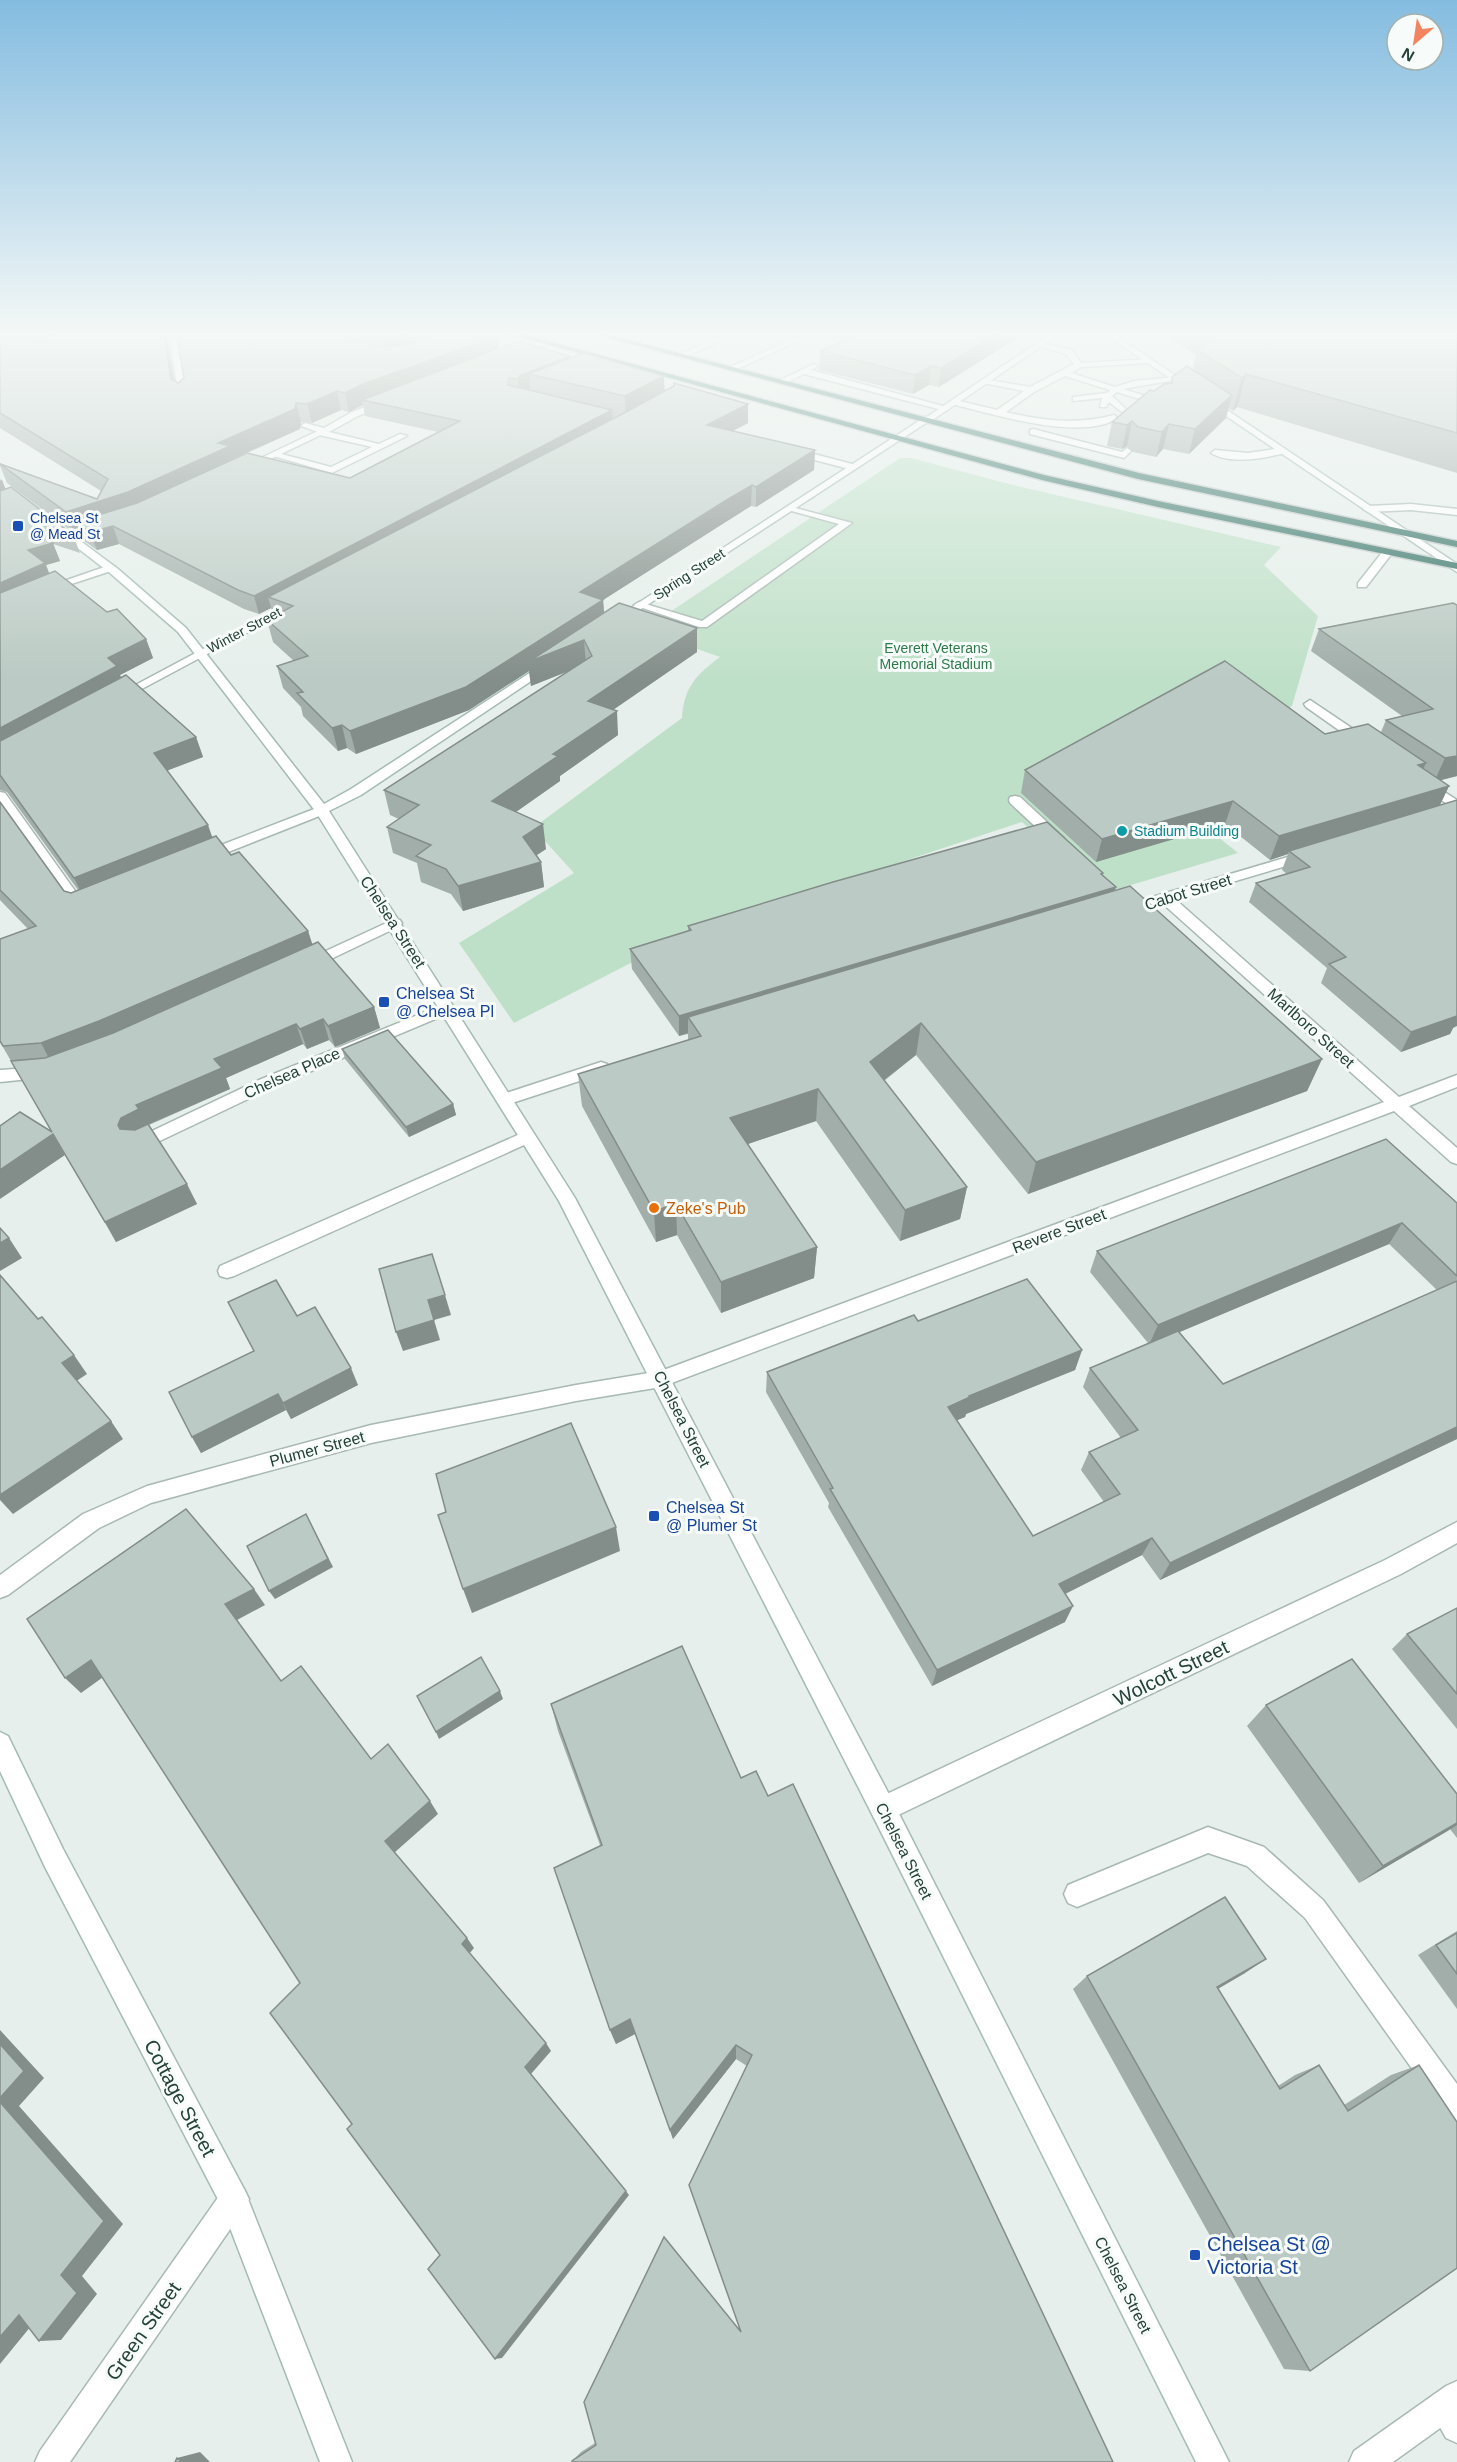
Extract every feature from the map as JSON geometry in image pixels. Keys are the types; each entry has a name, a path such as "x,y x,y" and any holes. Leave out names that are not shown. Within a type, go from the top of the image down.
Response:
{"highway":[{"path":"940,450 1108,493 1455,567"},
{"path":"1040,450 1176,484 1457,544"}],"street":[{"path":"232,474 285,450"},
{"path":"274,455 332,470 375,450"},
{"path":"788,450 854,467"},
{"name":"Spring Street","path":"601,631 880,450"},
{"path":"1104,450 1124,455 1127,450"},
{"path":"1215,453 1235,458 1252,458 1282,451 1455,567"},
{"path":"1368,509 1411,507 1457,512"},
{"path":"639,605 703,625 847,523 791,508"},
{"name":"Chelsea Street","path":"48,520 76,537 182,630 322,810 506,1099 566,1198 883,1809 1212,2462"},
{"path":"1362,585 1388,552"},
{"path":"32,596 51,586 110,567"},
{"name":"Winter Street","path":"110,702 305,597"},
{"path":"185,864 322,810 356,792 562,657"},
{"path":"1310,704 1378,752"},
{"path":"1418,779 1453,810"},
{"path":"0,796 80,907 101,899"},
{"path":"1015,800 1065,846"},
{"name":"Cabot Street","path":"1124,907 1166,899 1323,851"},
{"name":"Marlboro Street","path":"1166,899 1457,1158"},
{"path":"297,969 394,923"},
{"name":"Chelsea Place","path":"139,1144 265,1083 447,1008"},
{"path":"506,1099 610,1065"},
{"path":"0,1076 55,1071"},
{"name":"Revere Street","path":"661,1378 743,1350 1457,1081"},
{"path":"227,1271 527,1137"},
{"name":"Plumer Street","path":"0,1588 91,1521 147,1495 370,1434 661,1378"},
{"name":"Wolcott Street","path":"883,1809 1392,1567 1457,1532"},
{"name":"Cottage Street","path":"0,1744 54,1858 234,2199 336,2462"},
{"path":"1077,1894 1208,1840 1255,1856 1314,1909 1457,2108"},
{"name":"Green Street","path":"51,2462 234,2199"},
{"path":"1365,2462 1453,2410"}],"green space":[{"name":"Everett Veterans Memorial Stadium","path":"900,458 911,458 1013,485 1281,547 1264,565 1318,616 1292,706 1232,740 1165,794 1238,853 1101,894 1022,822 693,931 514,1023 459,943 574,873 533,828 682,718 685,698 693,683 720,657 643,630"}],"building":[{"path":"60,450 221,450 128,492 66,512 0,464 97,499 108,479"},
{"path":"404,450 535,450 254,596 113,526 90,532 76,522 137,503 247,453 350,478"},
{"path":"553,450 815,450 756,487 752,485 725,501 580,592 603,600 466,687 350,731 342,725 332,728 297,693 303,692 277,666 308,656 267,620 293,606 268,597"},
{"path":"11,487 73,535 32,520 53,543 28,550 45,563 0,583 0,491"},
{"path":"55,571 107,612 117,609 146,639 108,658 117,666 0,728 0,593"},
{"path":"619,603 697,628 588,701 617,711 553,754 558,756 492,801 543,824 523,837 541,862 458,886 446,869 416,856 431,845 387,827 419,805 384,790 592,656 584,640 528,662"},
{"path":"1453,603 1457,605 1457,756 1445,758 1386,720 1433,709 1319,629"},
{"path":"1225,661 1325,734 1368,724 1426,763 1418,765 1449,786 1279,836 1233,801 1102,839 1025,770"},
{"path":"126,675 196,737 154,753 208,825 74,878 0,775 0,741"},
{"path":"1457,800 1457,1016 1411,1032 1329,964 1346,957 1256,883 1310,867 1289,851"},
{"path":"0,802 64,891 71,893 216,836 231,855 239,852 308,931 99,1021 41,1043 3,1046 0,1041 0,939 36,926 0,890"},
{"path":"1047,822 1116,887 679,1016 630,949 691,930 688,926 833,882"},
{"path":"1130,886 1322,1059 1036,1162 921,1023 870,1062 967,1187 905,1210 818,1089 730,1118 817,1247 721,1282 676,1204 654,1211 578,1074 701,1036 688,1017"},
{"path":"318,942 374,1007 328,1026 323,1019 300,1029 296,1024 214,1059 222,1068 136,1105 139,1109 121,1118 118,1125 120,1129 135,1130 148,1124 187,1184 105,1222 53,1134 0,1170 0,1126 20,1112 52,1132 11,1061 45,1058 113,1033"},
{"path":"388,1030 453,1104 406,1127 342,1049"},
{"path":"1386,1139 1457,1203 1457,1276 1402,1223 1158,1325 1097,1251"},
{"path":"0,1228 9,1238 0,1243"},
{"path":"432,1254 445,1295 428,1300 434,1320 396,1332 379,1269"},
{"path":"0,1275 38,1319 42,1317 74,1355 62,1363 111,1421 0,1495"},
{"path":"1027,1279 1082,1350 969,1396 948,1407 1033,1536 1120,1494 1089,1452 1138,1430 1090,1368 1178,1331 1223,1384 1457,1281 1457,1427 1170,1563 1152,1538 1059,1584 1073,1606 937,1670 830,1489 833,1488 767,1372 914,1315 918,1321"},
{"path":"276,1280 297,1316 315,1307 351,1368 283,1403 278,1394 192,1437 169,1392 254,1351 228,1302"},
{"path":"571,1423 616,1527 463,1589 438,1515 446,1512 436,1474"},
{"path":"186,1509 254,1589 225,1604 281,1681 301,1666 371,1759 388,1744 430,1801 385,1841 467,1938 462,1944 546,2043 525,2067 626,2191 495,2359 428,2269 440,2255 347,2129 352,2124 270,2013 300,1983 91,1660 65,1678 27,1619"},
{"path":"306,1514 328,1559 269,1591 247,1546"},
{"path":"1457,1608 1457,1694 1407,1634"},
{"path":"682,1646 741,1778 756,1771 768,1796 793,1784 1113,2462 572,2462 596,2445 584,2402 664,2237 741,2332 689,2185 752,2055 736,2045 670,2130 630,2019 610,2030 554,1868 602,1845 551,1704"},
{"path":"481,1657 500,1691 436,1732 417,1696"},
{"path":"1352,1659 1457,1794 1457,1823 1383,1866 1266,1705"},
{"path":"1225,1897 1266,1959 1217,1987 1280,2089 1319,2065 1348,2111 1419,2065 1457,2122 1457,2268 1310,2371 1087,1976"},
{"path":"1457,1933 1457,1974 1436,1945"},
{"path":"0,2044 24,2071 0,2098"},
{"path":"0,2102 104,2221 61,2275 77,2293 39,2341 19,2315 0,2337"}],"place":[{"name":"Chelsea St @ Mead St","path":"18,526"},
{"name":"Stadium Building","path":"1122,831"},
{"name":"Chelsea St @ Chelsea Pl","path":"384,1002"},
{"name":"Zeke's Pub","path":"654,1208"},
{"name":"Chelsea St @ Plumer St","path":"654,1516"},
{"name":"Chelsea St @ Victoria St","path":"1195,2255"}]}
